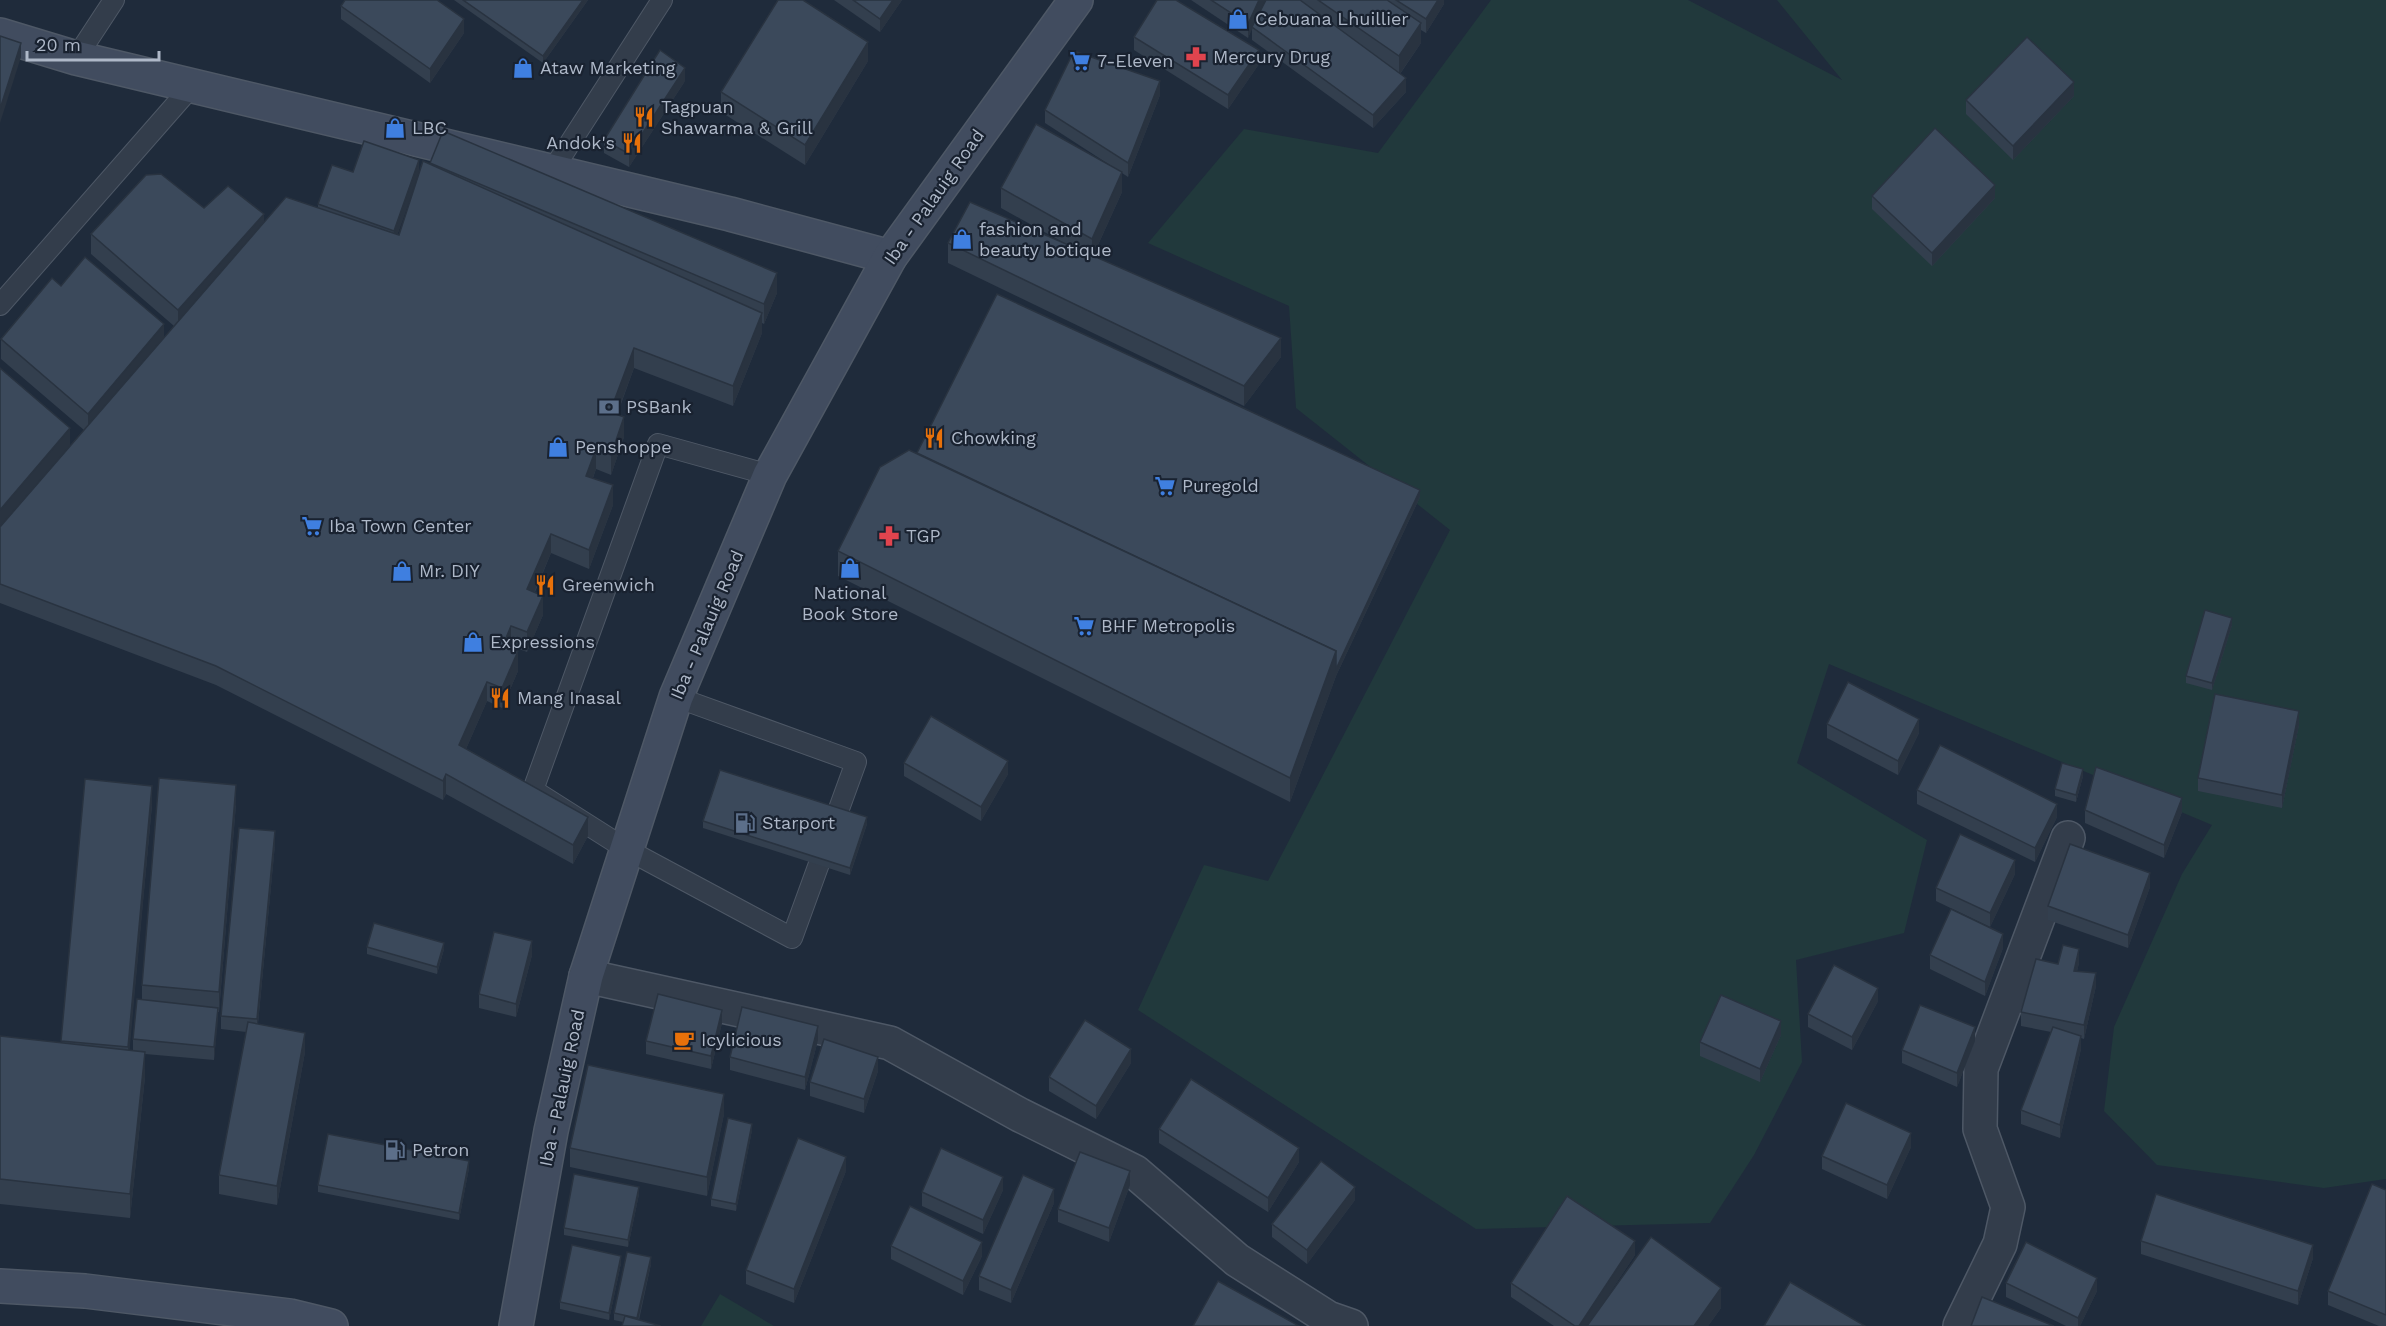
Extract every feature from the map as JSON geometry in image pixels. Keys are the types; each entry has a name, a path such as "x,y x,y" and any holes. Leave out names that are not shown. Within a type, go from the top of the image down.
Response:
{"main road":[{"name":"Iba - Palauig Road","path":"516,1326 551,1131 586,976 676,697 770,475 890,258 1076,0"},
{"path":"0,35 76,58 730,214 890,258"},
{"path":"0,1286 85,1291 290,1316 331,1326"}],"street":[{"path":"1960,1326 2000,1244 2008,1207 1980,1129 1981,1069 2068,838"},
{"path":"586,976 890,1043 1020,1115 1135,1172 1237,1260 1328,1318 1351,1326"}],"lane":[{"path":"76,58 114,0"},
{"path":"552,171 662,0"},
{"path":"0,305 192,86"},
{"path":"676,697 856,762 792,939 626,849 532,790 658,444 770,475"}],"green space":[{"path":"1491,0 1688,0 1842,80 1777,0 2386,0 2386,1179 2324,1188 2157,1165 2104,1111 2114,1027 2182,874 2212,825 1829,664 1797,763 1927,840 1904,933 1796,960 1802,1062 1754,1155 1710,1223 1476,1229 1138,1010 1204,865 1268,881 1450,530 1296,408 1289,306 1148,243 1244,129 1378,153"},
{"path":"720,1294 774,1326 701,1326"}],"building":[{"path":"345,0 437,0 464,19 430,69 341,6"},
{"path":"463,0 583,0 543,56"},
{"path":"778,0 803,0 868,42 805,145 721,92"},
{"path":"853,0 893,0 880,19"},
{"name":"Mercury Drug","path":"1157,0 1176,0 1259,50 1228,95 1134,37"},
{"path":"1211,0 1259,0 1248,24"},
{"path":"1266,0 1300,0 1406,78 1373,115 1252,27"},
{"path":"1318,0 1387,0 1421,23 1399,56"},
{"path":"1396,0 1438,0 1426,19"},
{"path":"0,36 21,43 0,109"},
{"path":"2027,37 2074,82 2013,146 1966,100"},
{"name":"Tagpuan Shawarma & Grill","path":"660,50 685,68 629,154 604,140"},
{"path":"1074,51 1160,81 1128,163 1045,110"},
{"path":"1036,124 1122,172 1092,239 1001,188"},
{"path":"1935,128 1995,185 1932,253 1872,196"},
{"path":"443,131 777,273 764,304 430,163"},
{"path":"364,141 419,160 394,231 318,204 332,165 353,172"},
{"name":"Iba Town Center","path":"423,161 762,313 733,386 634,348 610,412 624,417 611,455 596,449 586,476 613,485 589,550 551,534 527,589 543,596 527,632 511,626 503,645 518,651 502,688 487,682 459,745 588,817 573,845 446,774 443,781 216,666 0,584 0,527 286,197 399,235"},
{"path":"161,174 204,208 228,186 264,214 178,310 91,234 146,175"},
{"path":"970,202 1281,338 1244,386 948,243"},
{"path":"85,257 164,324 88,414 1,339 52,278 61,286"},
{"name":"Puregold","path":"997,294 1420,490 1336,669 1336,651 917,453"},
{"path":"0,368 70,428 0,510"},
{"name":"BHF Metropolis","path":"909,450 1336,651 1290,778 838,551 880,467"},
{"path":"2205,610 2232,618 2212,683 2186,676"},
{"path":"1848,682 1919,719 1898,761 1827,724"},
{"path":"2215,694 2299,711 2282,795 2198,778"},
{"path":"931,716 1008,761 981,807 904,763"},
{"path":"1940,745 2057,804 2035,848 1917,790"},
{"path":"2062,763 2083,769 2076,795 2055,789"},
{"path":"2096,767 2182,798 2164,845 2085,810"},
{"path":"720,770 867,817 850,868 703,821"},
{"path":"159,778 236,785 219,992 142,985"},
{"path":"85,779 152,786 128,1047 61,1041"},
{"path":"239,828 275,831 257,1019 221,1016"},
{"path":"1960,834 2015,860 1990,913 1936,888"},
{"path":"2070,844 2150,873 2128,935 2048,906"},
{"path":"1951,909 2003,934 1985,982 1930,955"},
{"path":"374,923 444,943 437,967 367,947"},
{"path":"494,932 532,941 516,1004 479,994"},
{"path":"2063,945 2079,949 2074,971 2096,973 2084,1025 2021,1012 2036,959 2058,964"},
{"path":"1834,965 1878,988 1852,1037 1808,1014"},
{"name":"Icylicious","path":"658,994 722,1010 711,1056 646,1041"},
{"path":"1721,995 1781,1021 1760,1069 1700,1042"},
{"path":"137,999 218,1008 214,1047 133,1039"},
{"path":"1920,1005 1975,1027 1957,1073 1902,1050"},
{"path":"742,1007 818,1026 805,1077 730,1057"},
{"path":"1085,1020 1131,1049 1096,1106 1049,1077"},
{"path":"248,1022 305,1033 277,1186 219,1175"},
{"path":"2053,1027 2081,1036 2060,1125 2021,1110"},
{"path":"0,1036 145,1052 130,1194 0,1179"},
{"path":"824,1039 878,1057 864,1099 810,1082"},
{"path":"588,1065 724,1094 707,1177 570,1148"},
{"path":"1191,1079 1299,1148 1268,1198 1159,1129"},
{"path":"1846,1103 1911,1133 1887,1185 1822,1156"},
{"path":"728,1118 752,1124 736,1204 711,1199"},
{"path":"328,1134 469,1161 459,1213 318,1185"},
{"path":"798,1138 846,1157 794,1289 746,1270"},
{"path":"941,1148 1003,1177 983,1220 922,1192"},
{"path":"1080,1152 1130,1171 1109,1228 1058,1209"},
{"path":"1321,1161 1355,1187 1307,1250 1272,1224"},
{"path":"574,1174 639,1187 628,1240 564,1228"},
{"path":"1023,1175 1054,1189 1011,1290 979,1276"},
{"path":"2372,1184 2386,1190 2386,1315 2328,1291"},
{"path":"2156,1194 2313,1245 2298,1291 2141,1241"},
{"path":"1567,1196 1635,1241 1579,1326 1575,1326 1511,1283"},
{"path":"910,1206 982,1242 963,1281 891,1246"},
{"path":"1651,1237 1721,1288 1694,1326 1587,1326"},
{"path":"2026,1242 2097,1278 2078,1318 2006,1283"},
{"path":"572,1245 621,1256 609,1313 560,1302"},
{"path":"627,1252 651,1257 637,1318 614,1313"},
{"path":"1218,1281 1299,1326 1193,1326"},
{"path":"1790,1282 1865,1326 1764,1326"},
{"path":"1982,1297 2054,1326 1971,1326"},
{"path":"625,1316 661,1326 622,1326"}],"place":[{"name":"Cebuana Lhuillier","path":"1238,19"},
{"name":"Mercury Drug","path":"1196,57"},
{"name":"7-Eleven","path":"1080,61"},
{"name":"Ataw Marketing","path":"523,68"},
{"name":"Tagpuan Shawarma & Grill","path":"644,117"},
{"name":"LBC","path":"395,128"},
{"name":"Andok's","path":"632,143"},
{"name":"fashion and beauty botique","path":"962,239"},
{"name":"PSBank","path":"609,407"},
{"name":"Chowking","path":"934,438"},
{"name":"Penshoppe","path":"558,447"},
{"name":"Puregold","path":"1165,486"},
{"name":"Iba Town Center","path":"312,526"},
{"name":"TGP","path":"889,536"},
{"name":"National Book Store","path":"850,568"},
{"name":"Mr. DIY","path":"402,571"},
{"name":"Greenwich","path":"545,585"},
{"name":"BHF Metropolis","path":"1084,626"},
{"name":"Expressions","path":"473,642"},
{"name":"Mang Inasal","path":"500,698"},
{"name":"Starport","path":"745,823"},
{"name":"Icylicious","path":"684,1040"},
{"name":"Petron","path":"395,1150"}]}
